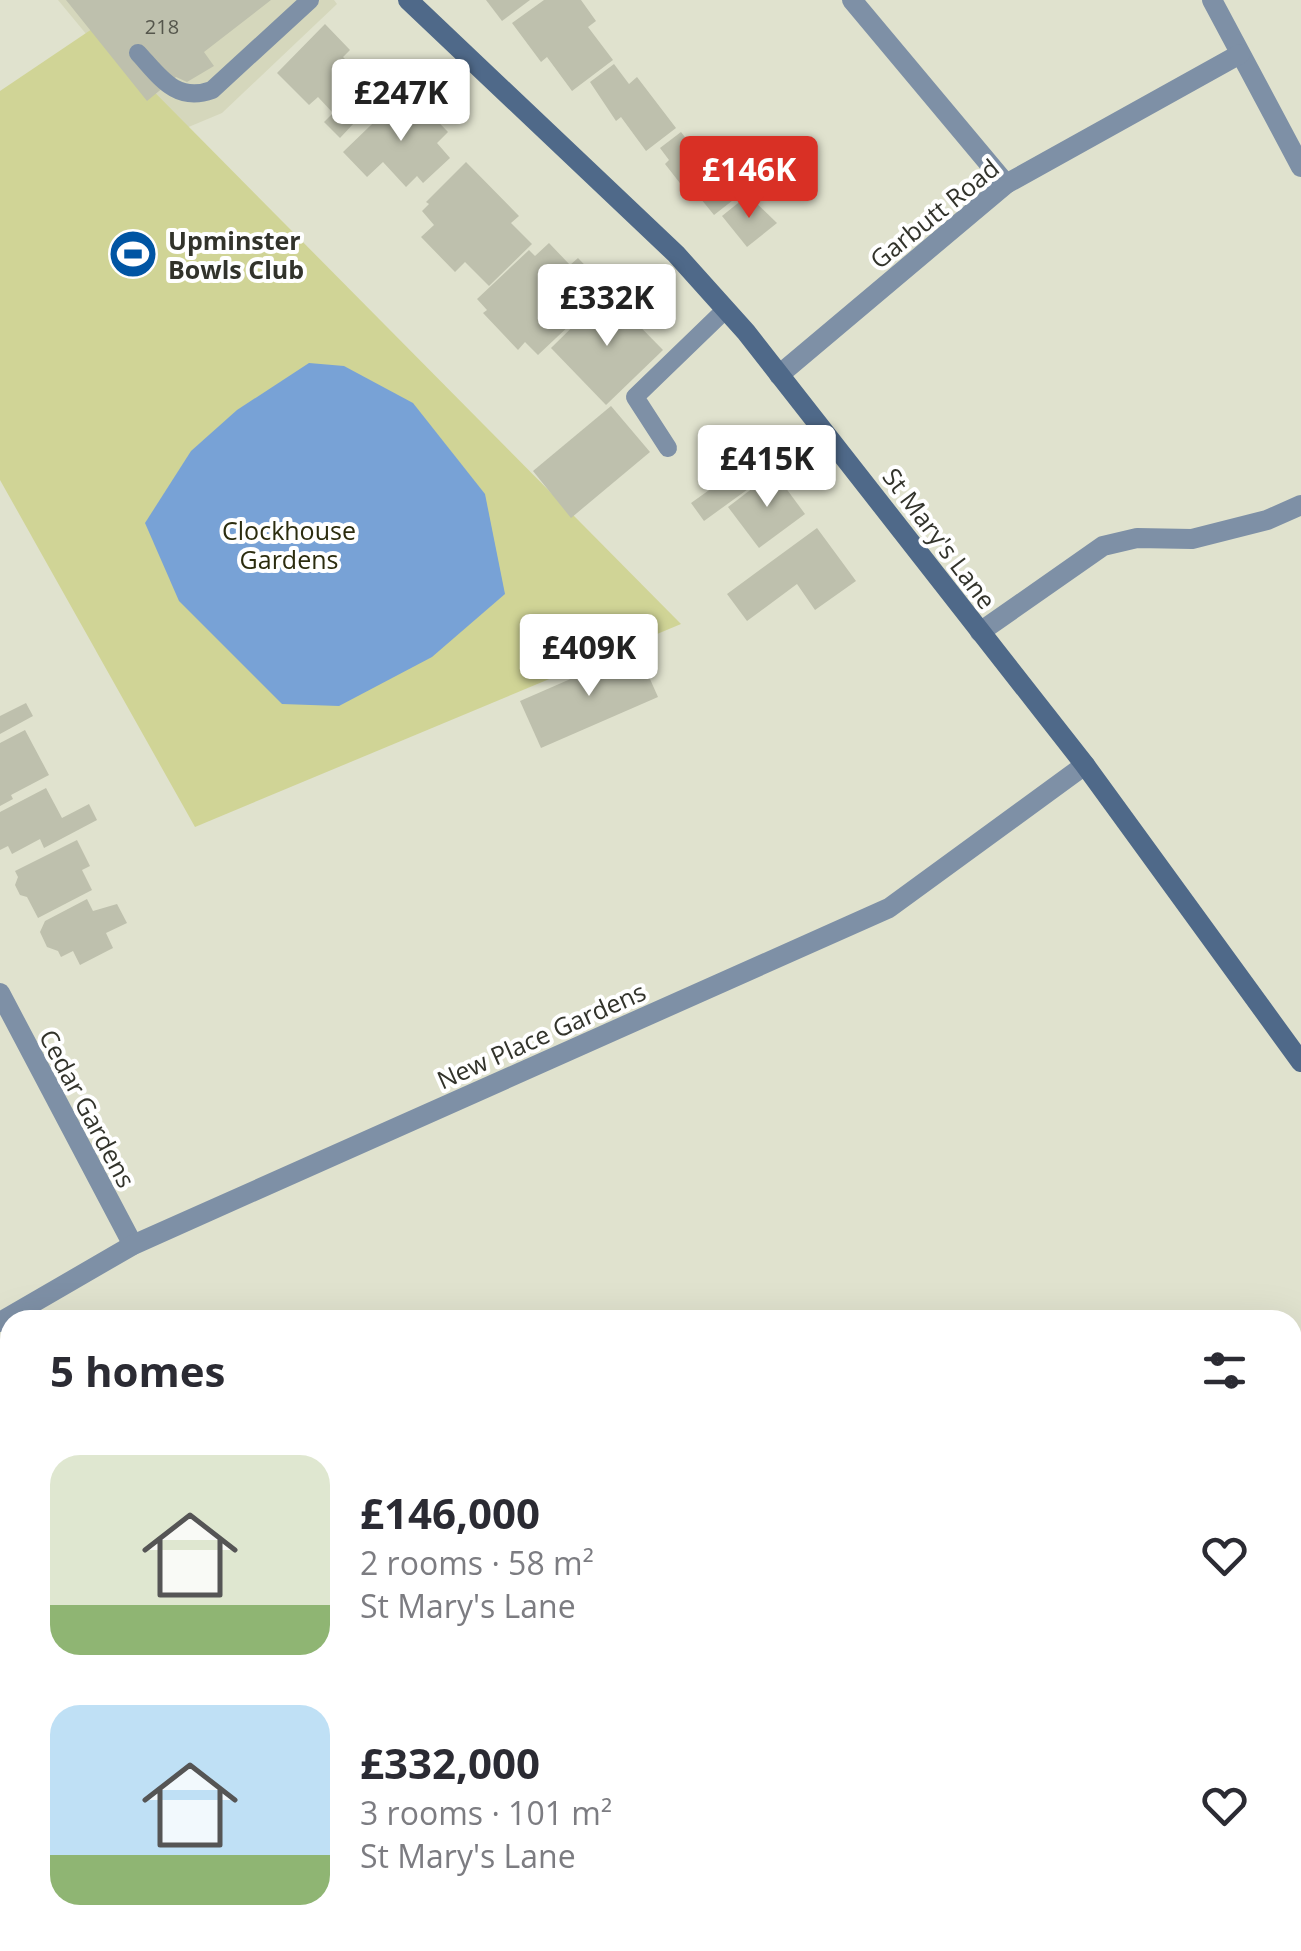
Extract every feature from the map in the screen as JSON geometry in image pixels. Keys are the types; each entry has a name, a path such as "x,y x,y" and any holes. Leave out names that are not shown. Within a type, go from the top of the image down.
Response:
{"main road":[{"name":"St Mary's Lane","path":"408,0 676,254 725,310 1084,765 1301,1062"}],"street":[{"path":"852,0 1006,184"},
{"path":"1212,0 1301,167"},
{"name":"Garbutt Road","path":"779,375 1006,184 1240,54"},
{"path":"980,632 1103,546 1137,538 1192,539 1267,520 1301,505"},
{"name":"New Place Gardens","path":"21,1310 132,1245 889,908 1084,765"},
{"name":"Cedar Gardens","path":"0,994 132,1245"}],"lane":[{"path":"138,53 171,89 196,96 212,90 310,0"},
{"path":"668,448 635,397 725,310"}],"shaded area":[{"path":"58,0 334,0 337,4 222,113 179,131 140,99"}],"green space":[{"name":"Clockhouse Gardens","path":"92,29 681,624 195,827 0,480 0,91"}],"water":[{"path":"309,363 344,366 413,403 485,494 505,594 432,657 339,706 282,704 179,601 145,523 191,451 237,410"}],"building":[{"path":"66,0 271,0 204,52 214,66 187,82 176,77 147,101"},
{"path":"486,0 530,0 502,21"},
{"path":"544,0 581,0 596,21 588,27 613,60 572,91 547,57 541,62 512,23"},
{"path":"325,24 350,50 343,57 357,71 363,64 382,84 349,117 354,123 340,138 324,122 333,113 318,97 309,105 277,73"},
{"path":"614,64 629,84 637,77 676,128 646,151 621,117 616,121 590,82"},
{"path":"397,100 408,112 419,102 448,132 437,143 450,158 423,183 417,176 406,187 383,162 367,177 343,152"},
{"path":"681,132 691,145 695,142 716,171 730,159 745,178 731,189 737,197 714,215 688,183 683,187 665,164 669,160 660,148"},
{"path":"466,162 519,216 511,223 532,244 489,286 465,262 455,272 421,237 434,225 422,211 429,204 426,202"},
{"path":"748,195 777,223 747,247 722,216"},
{"path":"549,243 570,265 578,258 608,289 538,355 525,342 518,350 483,313 487,310 477,299 529,250 535,256"},
{"path":"607,293 663,350 606,405 551,348"},
{"path":"611,406 650,452 571,518 533,471"},
{"path":"757,440 777,468 704,521 691,503 726,478 718,468"},
{"path":"774,472 805,514 759,548 728,507"},
{"path":"817,528 856,581 815,610 797,584 747,621 727,594"},
{"path":"637,650 658,697 541,748 520,701"},
{"path":"26,703 33,716 0,734 0,716"},
{"path":"25,730 49,775 11,795 13,799 0,806 0,743"},
{"path":"46,788 62,818 89,804 97,820 44,848 40,839 12,854 8,846 0,850 0,812"},
{"path":"77,840 90,866 82,870 92,890 38,918 15,885 15,871"},
{"path":"87,899 93,911 117,904 127,923 106,933 113,948 80,965 73,951 61,957 58,951 47,947 40,932 45,921"}],"place":[{"name":"Upminster Bowls Club","path":"133,254"}]}
